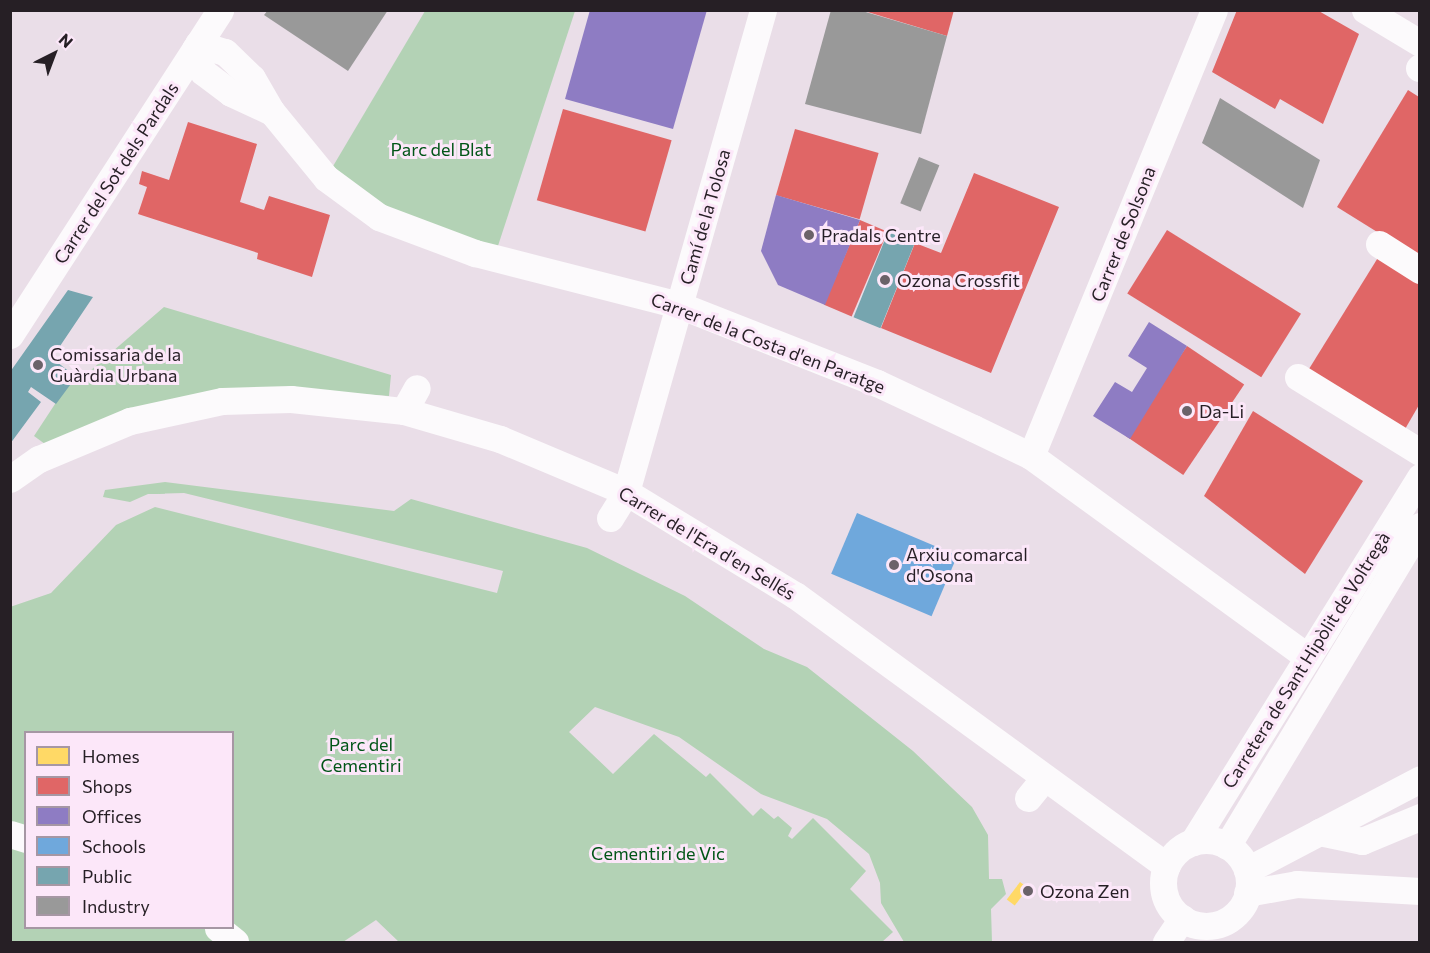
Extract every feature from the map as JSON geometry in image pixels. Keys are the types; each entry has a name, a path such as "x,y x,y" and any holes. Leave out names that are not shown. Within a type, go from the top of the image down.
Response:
{"street":[{"name":"Carrer del Sot dels Pardals","path":"10,334 86,235 220,10"},
{"name":"Camí de la Tolosa","path":"610,518 626,492 763,10"},
{"name":"Carrer de Solsona","path":"1031,456 1147,202 1214,10"},
{"path":"1371,12 1419,59"},
{"name":"Carrer de la Costa d'en Paratge","path":"197,46 225,52 252,78 272,112 326,178 379,217 475,253 679,305 877,383 1031,456 1145,549 1315,646"},
{"path":"1379,244 1419,270"},
{"path":"1298,377 1416,441"},
{"path":"404,411 417,388"},
{"name":"Carrer de l'Era d'en Sellés","path":"10,478 39,459 130,421 222,401 291,399 404,411 500,439 626,492 795,595 1036,788 1167,866"},
{"name":"Carretera de Sant Hipòlit de Voltregà","path":"1193,843 1419,477"},
{"name":"Carretera de Sant Hipòlit de Voltregà","path":"1227,846 1419,526"},
{"path":"1315,646 1358,625"},
{"path":"1247,882 1227,846 1207,840 1180,849 1167,866 1165,895 1182,918 1203,926 1225,922 1237,913 1247,882 1319,832 1419,779"},
{"path":"1319,832 1362,841 1419,817"},
{"path":"1247,882 1419,891"},
{"path":"1166,942 1182,918"},
{"path":"220,929 235,942"}],"green space":[{"name":"Parc del Blat","path":"425,11 575,11 494,258 326,178"},
{"path":"164,307 391,375 389,396 259,387 209,392 120,412 45,444 34,436 76,372 83,377"},
{"path":"165,482 394,511 411,499 587,548 685,596 764,649 807,667 913,751 972,807 988,835 989,879 1002,879 1006,894 991,909 992,942 904,942 881,903 880,883 869,854 827,819 761,794 679,737 595,707 569,732 613,774 654,734 706,777 710,773 753,816 761,808 774,819 778,816 792,828 788,836 792,839 813,818 866,871 850,889 893,932 882,942 399,942 376,920 343,942 11,942 10,607 51,593 116,525 155,507 497,593 503,571 184,493 148,494 130,502 103,497 105,490"}],"building: Homes":[{"path":"1020,882 1028,888 1015,906 1007,900"}],"building: Shops":[{"path":"861,10 954,10 947,36"},
{"path":"1237,10 1317,10 1359,34 1323,124 1280,99 1275,109 1212,72"},
{"path":"1408,90 1419,97 1419,258 1337,207"},
{"path":"563,109 672,140 645,231 537,200"},
{"path":"188,122 257,144 240,202 264,210 269,196 330,215 312,277 257,259 258,253 138,214 147,187 139,184 142,171 169,180"},
{"path":"795,129 879,153 860,219 776,195"},
{"path":"974,173 1059,207 991,373 881,328 915,243 941,253"},
{"path":"860,220 888,232 852,316 824,305"},
{"path":"1167,230 1301,314 1261,377 1127,294"},
{"path":"1379,256 1419,280 1419,405 1401,436 1304,377"},
{"name":"Da-Li","path":"1187,346 1244,385 1183,475 1126,436"},
{"path":"1253,411 1363,481 1305,574 1204,496"}],"building: Offices":[{"path":"590,10 707,10 673,129 565,99"},
{"name":"Pradals Centre","path":"776,195 860,220 825,305 778,285 761,251"},
{"path":"1149,322 1187,346 1130,439 1093,416 1115,382 1132,392 1147,368 1128,356"}],"building: Schools":[{"name":"Arxiu comarcal d'Osona","path":"857,513 957,556 932,616 831,574"}],"building: Public":[{"name":"Ozona Crossfit","path":"888,232 915,243 880,328 854,317"},
{"name":"Comissaria de la Guàrdia Urbana","path":"68,290 93,297 52,358 76,377 56,404 31,387 28,392 41,402 10,444 10,372"}],"building: Industry":[{"path":"268,10 388,10 348,71 264,15"},
{"path":"831,10 859,10 947,36 921,134 805,104"},
{"path":"1220,98 1320,160 1303,208 1202,143"},
{"path":"919,157 939,165 921,212 900,203"}],"place":[{"name":"Pradals Centre","path":"809,235"},
{"name":"Ozona Crossfit","path":"885,280"},
{"name":"Comissaria de la Guàrdia Urbana","path":"38,365"},
{"name":"Da-Li","path":"1187,411"},
{"name":"Arxiu comarcal d'Osona","path":"894,565"},
{"name":"Ozona Zen","path":"1028,891"}],"park label":[{"name":"Parc del Cementiri","path":"361,756"},
{"name":"Cementiri de Vic","path":"658,853"}]}
